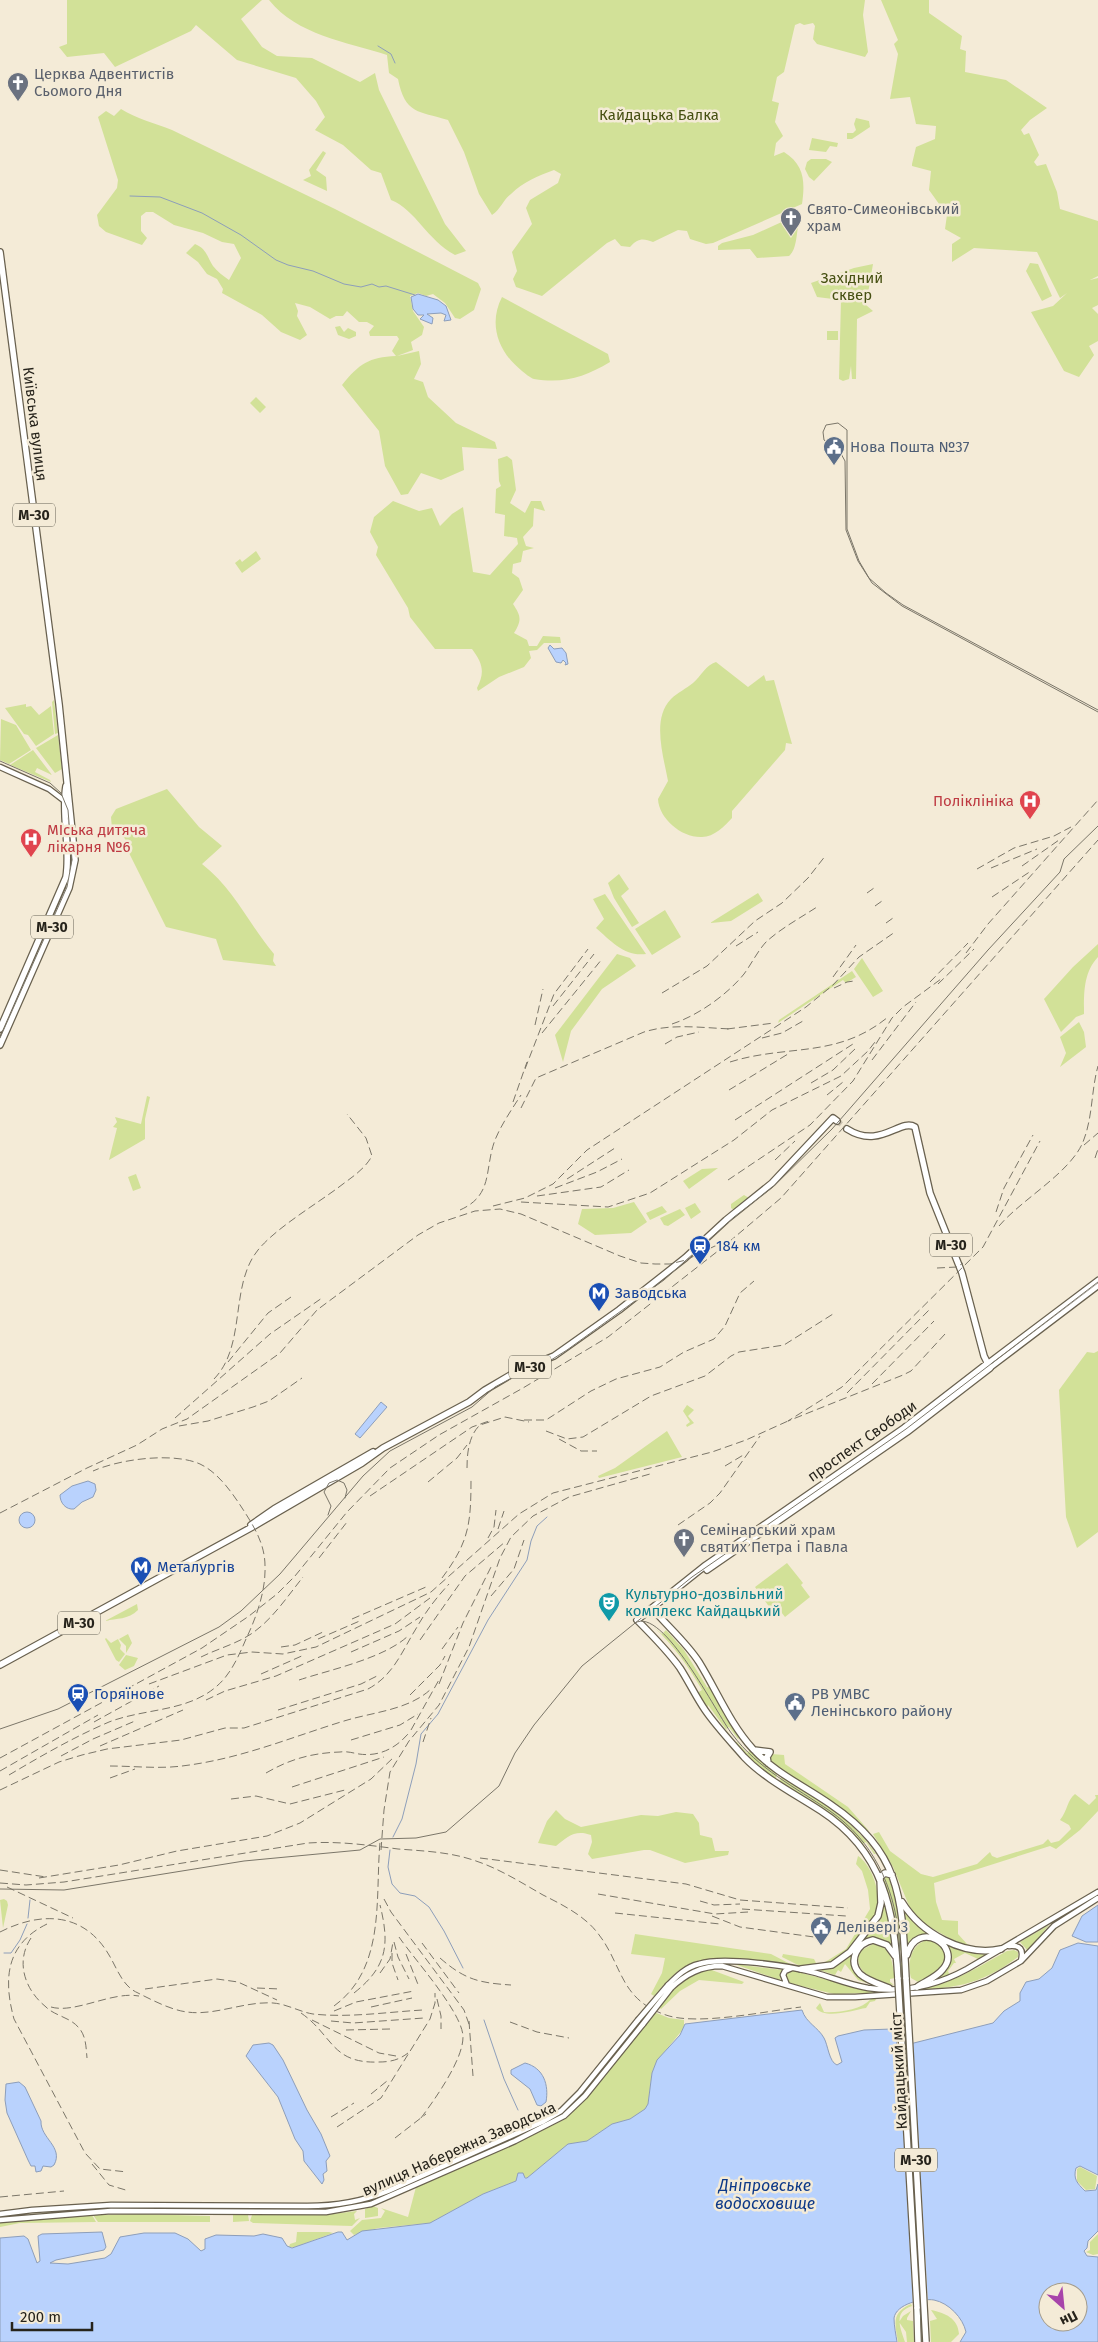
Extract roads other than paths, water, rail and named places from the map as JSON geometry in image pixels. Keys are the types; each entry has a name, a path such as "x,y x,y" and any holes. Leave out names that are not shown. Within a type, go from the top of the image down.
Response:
{"highway":[{"name":"Київська вулиця","path":"0,252 67,779 67,802"},
{"name":"М-30","path":"0,1028 66,877 68,860 67,802"},
{"name":"М-30","path":"0,1045 72,882 74,860 67,802"},
{"name":"М-30","path":"0,1665 244,1532 264,1514 360,1458 469,1402 519,1370 548,1359 619,1310 685,1258 726,1220 772,1182 835,1120"},
{"name":"М-30","path":"847,1129 859,1137 874,1137 907,1125 915,1127 930,1193 961,1269 989,1366"},
{"name":"проспект Свободи","path":"776,1782 744,1757 708,1715 680,1668 639,1621 703,1573 907,1432 989,1366"},
{"name":"М-30","path":"653,1609 693,1654 742,1736 754,1750 782,1774 851,1820 867,1836 892,1875 900,1898 906,1960"},
{"path":"754,1750 770,1752 767,1757 768,1763"},
{"path":"776,1782 782,1774"},
{"name":"М-30","path":"776,1782 836,1822 864,1853 879,1878 890,1906 897,1960"},
{"path":"801,1969 832,1965 841,1961 850,1952 878,1916 881,1903 879,1878 885,1873 892,1875"},
{"path":"900,1898 920,1924 960,1947 977,1952 1003,1948"},
{"path":"906,1960 910,1947 922,1938 935,1938 946,1949 947,1960 942,1970 918,1987"},
{"path":"889,1988 860,1974 855,1965 855,1956 864,1943 878,1941 891,1948 897,1960"},
{"name":"Кайдацький міст","path":"897,1960 918,2342"},
{"name":"Кайдацький міст","path":"906,1960 926,2342"}],"main road":[{"path":"0,767 49,789 67,802"},
{"name":"проспект Свободи","path":"989,1366 1098,1280"},
{"name":"проспект Свободи","path":"989,1366 1098,1286"},
{"name":"вулиця Набережна Заводська","path":"0,2220 115,2211 326,2212 371,2204 492,2151 564,2116 585,2096 669,1986 686,1969 708,1962 729,1961 801,1969 858,1986 889,1988 930,1985 948,1979 1098,1892"},
{"name":"вулиця Набережна Заводська","path":"669,1986 689,1973 716,1966 729,1966 814,1994 834,1997 947,1992 973,1987 1021,1961 1054,1926 1098,1898"},
{"path":"1003,1948 1019,1946 1023,1953 1021,1961"},
{"path":"788,1985 783,1980 784,1973 793,1968"},
{"name":"вулиця Набережна Заводська","path":"0,2214 92,2206 307,2206 337,2205 362,2200 388,2191 553,2116 580,2092 641,2022"}],"water":[{"path":"418,294 438,300 446,306 451,320 444,321 446,315 441,313 427,314 433,318 432,324 420,319 424,315 418,315 413,309 411,297"},
{"path":"550,645 554,649 562,648 566,653 568,664 565,665 566,663 563,660 561,663 556,662 548,648"},
{"path":"381,1402 387,1407 360,1438 355,1434"},
{"path":"88,1481 95,1484 96,1490 93,1497 82,1502 74,1509 64,1505 60,1495 72,1486"},
{"path":"24,1512 30,1512 35,1517 33,1526 24,1528 19,1523 19,1517"},
{"path":"1098,1905 1098,1942 1086,1942 1072,1936 1082,1916"},
{"name":"Дніпровське водосховище","path":"1078,1943 1098,1946 1098,2175 1080,2166 1076,2168 1075,2178 1085,2191 1096,2190 1098,2184 1098,2231 1088,2241 1087,2248 1084,2251 1087,2256 1098,2257 1098,2342 960,2342 966,2332 959,2317 945,2304 929,2300 910,2303 899,2309 894,2318 897,2342 0,2342 0,2238 24,2236 28,2239 37,2263 40,2261 38,2236 42,2234 102,2232 106,2247 104,2250 56,2260 50,2263 68,2264 105,2258 111,2254 120,2237 144,2233 175,2233 188,2239 201,2251 205,2249 205,2239 216,2235 254,2236 263,2234 282,2238 287,2246 292,2248 338,2232 342,2232 347,2240 362,2231 430,2223 483,2194 516,2181 518,2173 523,2173 525,2178 527,2178 568,2144 587,2141 612,2124 630,2119 645,2109 648,2104 652,2073 657,2060 680,2035 685,2024 802,2010 806,2018 824,2038 830,2057 837,2065 842,2062 835,2038 838,2036 864,2030 892,2029 898,2036 896,2046 898,2047 993,2023 1004,2011 1020,2001 1020,1993 1026,1982 1039,1979 1052,1968 1060,1950"},
{"path":"269,2043 273,2045 283,2060 321,2134 330,2156 326,2161 327,2171 323,2174 324,2180 322,2184 304,2161 303,2151 295,2139 278,2097 246,2056 253,2045"},
{"path":"525,2063 537,2069 544,2078 547,2096 546,2102 541,2106 537,2105 530,2089 511,2074 511,2070"},
{"path":"19,2082 25,2087 41,2121 44,2133 56,2153 54,2165 51,2167 43,2166 41,2171 36,2172 35,2166 31,2166 7,2113 5,2100 6,2084"}],"waterway":[{"path":"378,46 391,54 395,63"},
{"path":"130,196 160,197 202,213 241,235 276,260 288,265 313,271 344,284 361,287 372,284 379,287 386,286 415,295"},
{"path":"393,1837 402,1819 416,1764 421,1734 438,1714 488,1620 527,1560 531,1541 537,1526 547,1517"},
{"path":"390,1850 388,1867 392,1884 400,1893 415,1896 429,1907 463,1968"},
{"path":"28,1918 30,1900"},
{"path":"4,1953 11,1953 20,1940 27,1924"},
{"path":"484,2020 504,2079 518,2110"}],"tunnel":[{"path":"837,1121 847,1129"}],"tram line":[{"path":"1098,710 903,605 869,578 859,561 847,529 847,430 838,423 826,425 823,432 824,440 840,452 845,461 846,530 858,561 872,583 902,606 1098,712"},
{"path":"0,761 50,783 61,793 68,810 72,860 67,887 0,1038"},
{"path":"0,1729 58,1709 219,1627 241,1611 280,1574 363,1476 390,1451 472,1407 495,1387 521,1373 535,1370 567,1350 664,1280 734,1217 773,1187 832,1129 988,950 1060,872 1064,859 1098,826"},
{"path":"0,1889 64,1890 244,1861 360,1850 380,1839 416,1838 446,1832 499,1786 515,1753 534,1725 582,1666 692,1577 906,1429 1098,1282"},
{"path":"328,1515 331,1506 324,1492 329,1483 337,1480 344,1483 347,1490 345,1498"},
{"path":"635,1623 647,1622 660,1630 674,1645 732,1734 742,1746 765,1767 845,1823 869,1851 879,1866 886,1883 892,1900 899,1937 922,2342"}],"railway":[{"path":"966,953 988,924 1098,800"},
{"path":"977,869 1014,848 1054,836 1071,827"},
{"path":"1022,866 1059,840"},
{"path":"0,1758 202,1648 249,1616 277,1594 295,1576 347,1512 390,1468 439,1435 608,1337 723,1247 781,1198 1098,840"},
{"path":"991,868 1037,849"},
{"path":"662,993 707,966 755,921 782,903 808,878 826,855"},
{"path":"992,897 1031,871"},
{"path":"867,893 874,888"},
{"path":"875,906 882,901"},
{"path":"672,1024 691,1016 729,990 744,974 766,942 817,907"},
{"path":"886,923 893,918"},
{"path":"736,946 758,932"},
{"path":"493,1206 525,1198 553,1184 587,1150 806,1007 833,985 859,957 895,932"},
{"path":"930,982 968,943"},
{"path":"833,977 856,945"},
{"path":"525,1069 554,994 588,949"},
{"path":"938,984 974,949"},
{"path":"553,1006 594,954"},
{"path":"542,1033 602,959"},
{"path":"728,1180 810,1125 853,1081 892,1018 903,1007 941,979"},
{"path":"834,988 854,981"},
{"path":"535,1025 543,989"},
{"path":"872,1060 916,1002"},
{"path":"730,1062 772,1053 831,1045 869,1030 888,1017"},
{"path":"762,1038 782,1033 803,1021"},
{"path":"727,1029 774,1023"},
{"path":"521,1108 536,1078 644,1032 677,1027 732,1029"},
{"path":"665,1044 677,1037 699,1032"},
{"path":"521,1202 608,1207 650,1193 734,1140 772,1110 841,1076 875,1042"},
{"path":"735,1120 853,1044"},
{"path":"811,1083 833,1070 856,1048"},
{"path":"729,1090 788,1054"},
{"path":"513,1102 527,1062"},
{"path":"999,1226 1057,1175 1077,1153 1089,1123 1098,1066"},
{"path":"827,1095 843,1082"},
{"path":"460,1210 471,1204 483,1189 495,1140 503,1123 521,1095"},
{"path":"214,1379 224,1365 231,1350 244,1281 249,1264 258,1250 285,1225 357,1173 372,1156 366,1138 347,1114"},
{"path":"1084,1145 1098,1133"},
{"path":"996,1212 1004,1188 1033,1135"},
{"path":"775,1160 795,1141"},
{"path":"945,1334 911,1371 788,1421 842,1387 983,1247 1040,1141"},
{"path":"567,1179 615,1148"},
{"path":"1095,1158 1098,1149"},
{"path":"555,1188 597,1172 622,1159"},
{"path":"537,1196 601,1187 629,1170"},
{"path":"0,1513 87,1468 137,1445 162,1429 187,1419 280,1353 317,1310 418,1235 439,1223 475,1211 500,1209 521,1214 641,1263 670,1264 686,1260 717,1245"},
{"path":"937,1268 957,1267 963,1263"},
{"path":"524,1420 546,1420 591,1391 616,1379 660,1367 684,1352 714,1339 725,1326 740,1293 754,1281"},
{"path":"228,1362 268,1313 291,1297"},
{"path":"175,1418 270,1334 322,1298"},
{"path":"847,1393 930,1309"},
{"path":"546,1431 567,1439 583,1437 651,1396 705,1376 739,1352 784,1345 833,1314"},
{"path":"872,1384 934,1321"},
{"path":"179,1426 208,1421 269,1401 302,1378"},
{"path":"467,1468 471,1439 480,1425 505,1417 529,1422"},
{"path":"370,1496 472,1427 489,1421"},
{"path":"149,1684 227,1655 252,1652 283,1654 316,1647 431,1592 519,1514 553,1493 712,1452 746,1440 788,1421"},
{"path":"678,1525 710,1503 720,1493 760,1436"},
{"path":"559,1439 581,1451 597,1451"},
{"path":"428,1482 457,1458 467,1445"},
{"path":"725,1466 745,1454"},
{"path":"9,1775 70,1740 109,1722 185,1704 212,1690 224,1679 234,1665 260,1604 264,1585 265,1558 259,1537 240,1504 225,1485 207,1468 189,1460 146,1458 117,1463 93,1471"},
{"path":"381,1850 384,1810 390,1772 409,1741 439,1705 469,1647 500,1558 511,1537 533,1516 569,1497 650,1474"},
{"path":"442,1578 458,1554 467,1532 471,1479"},
{"path":"488,1538 494,1527 496,1510"},
{"path":"498,1529 504,1511"},
{"path":"319,1558 347,1522"},
{"path":"491,1596 514,1569 524,1540"},
{"path":"420,1640 465,1576 505,1542"},
{"path":"439,1684 463,1623 492,1565"},
{"path":"201,1657 239,1641 259,1628 279,1608 303,1577"},
{"path":"0,1790 59,1762 82,1755 107,1749 181,1740 225,1728 244,1728 368,1689 385,1677 391,1670 424,1615 449,1584"},
{"path":"352,1619 426,1587"},
{"path":"206,1700 225,1691 276,1676 395,1624 430,1598"},
{"path":"351,1652 399,1631 420,1617"},
{"path":"318,1639 362,1620"},
{"path":"442,1649 458,1627"},
{"path":"281,1647 295,1645 323,1632"},
{"path":"299,1680 372,1657 399,1643 409,1635"},
{"path":"261,1674 304,1655"},
{"path":"410,1695 440,1665 445,1656"},
{"path":"278,1710 361,1684 377,1676"},
{"path":"411,1730 440,1678"},
{"path":"94,1722 159,1686"},
{"path":"110,1766 173,1767 224,1758 344,1721 402,1706 432,1688"},
{"path":"100,1746 183,1710"},
{"path":"351,1740 400,1725 418,1714"},
{"path":"0,1771 98,1715"},
{"path":"423,1742 431,1718"},
{"path":"61,1756 93,1739 135,1721"},
{"path":"266,1773 293,1760 311,1755 343,1752 366,1755 380,1753 398,1743 408,1734"},
{"path":"292,1787 384,1757"},
{"path":"39,1878 119,1865 177,1851 267,1836 300,1823 371,1779 394,1757"},
{"path":"110,1778 135,1769"},
{"path":"231,1799 256,1796 290,1804 345,1790"},
{"path":"334,2006 351,1990 362,1972 370,1952 375,1931 380,1842"},
{"path":"0,1883 26,1885 64,1882 308,1843 353,1844 428,1851 467,1858 485,1864 578,1915 591,1925 605,1943 630,1990 650,2008 666,2015 679,2018 713,2018 801,2007"},
{"path":"480,1858 686,1884 740,1900 848,1908"},
{"path":"0,1870 46,1877"},
{"path":"7,1887 73,1918"},
{"path":"598,1894 715,1914 748,1912"},
{"path":"384,1899 391,1912 464,2010 470,2027"},
{"path":"700,1901 714,1905 740,1904"},
{"path":"354,1993 373,1974 383,1954 385,1932 380,1905"},
{"path":"742,1909 846,1916"},
{"path":"615,1913 720,1924"},
{"path":"712,1916 740,1927 829,1939"},
{"path":"0,1932 15,1925 46,1919 74,1923 87,1930 99,1941 120,1976 132,1990 149,1999 181,2011 198,2013 262,2003 273,2003 308,2013 327,2015 423,2010"},
{"path":"47,1924 33,1932 23,1942 11,1964 9,1990 14,2019 85,2153 100,2169 127,2172"},
{"path":"399,1937 447,2001 461,2027 463,2037 462,2046 453,2068 421,2118"},
{"path":"31,1938 26,1947 23,1966 28,1984 46,2007 71,2021 79,2028 84,2038 87,2058"},
{"path":"380,1973 390,1959 393,1942"},
{"path":"394,1942 398,1957 409,1979"},
{"path":"422,1943 459,1993"},
{"path":"392,1953 392,1963 398,1980"},
{"path":"406,1954 419,1987"},
{"path":"440,1958 465,1976 490,1983 511,1985"},
{"path":"145,1989 217,1979 238,1982 277,2000"},
{"path":"257,1988 280,1989"},
{"path":"334,2011 356,2002 414,1991"},
{"path":"337,2127 381,2098 430,2019 435,2003 435,1993"},
{"path":"51,2007 71,2008 128,1995 139,1996"},
{"path":"371,2007 412,1998"},
{"path":"437,1999 441,2016 441,2029"},
{"path":"301,2013 334,2046 351,2058 363,2061 387,2062 398,2059 408,2053"},
{"path":"331,2021 353,2023 424,2018"},
{"path":"312,2020 379,2053 396,2056"},
{"path":"469,2021 473,2076"},
{"path":"510,2022 537,2032 569,2038"},
{"path":"346,2030 390,2029"},
{"path":"371,2094 387,2081"},
{"path":"331,2117 354,2103"},
{"path":"395,2138 426,2114"},
{"path":"92,2164 109,2185 129,2191"},
{"path":"0,2197 64,2191"}],"place":[{"name":"Церква Адвентистів Сьомого Дня","path":"18,102"},
{"name":"Свято-Симеонівський храм","path":"791,237"},
{"name":"Нова Пошта №37","path":"834,466"},
{"name":"Поліклініка","path":"1030,820"},
{"name":"МІська дитяча лікарня №6","path":"31,858"},
{"name":"184 км","path":"700,1265"},
{"name":"Заводська","path":"599,1312"},
{"name":"Семінарський храм святих Петра і Павла","path":"684,1558"},
{"name":"Металургів","path":"141,1586"},
{"name":"Культурно-дозвільний комплекс Кайдацький","path":"609,1622"},
{"name":"Горяїнове","path":"78,1713"},
{"name":"РВ УМВС Ленінського району","path":"795,1722"},
{"name":"Делівері 3","path":"821,1946"}],"park label":[{"name":"Кайдацька Балка","path":"659,115"},
{"name":"Західний сквер","path":"852,286"}]}
